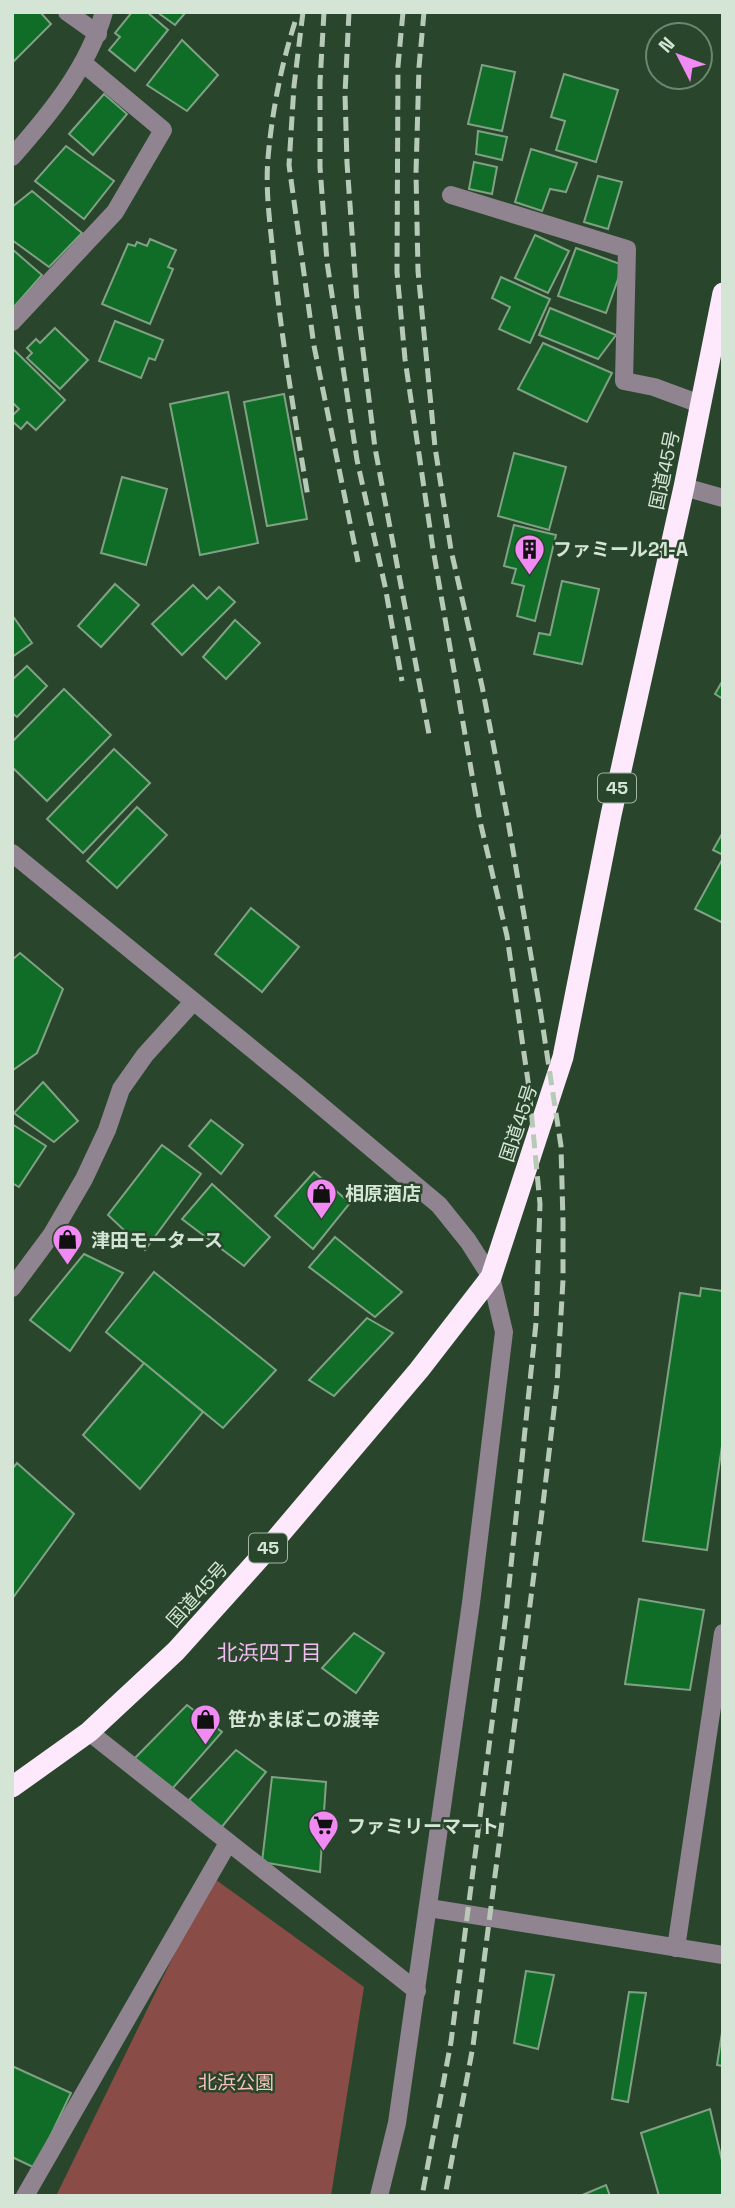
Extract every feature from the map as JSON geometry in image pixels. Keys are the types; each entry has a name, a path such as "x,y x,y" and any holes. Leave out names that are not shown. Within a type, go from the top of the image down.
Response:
{"highway":[{"name":"国道45号","path":"12,1787 89,1732 176,1651 265,1552 419,1370 491,1277 563,1057 611,815 684,487 723,293"}],"street":[{"path":"68,12 98,34"},
{"path":"12,157 52,111 83,63 98,34 104,12"},
{"path":"12,322 115,212 163,131 83,63"},
{"path":"451,195 627,249 624,381 654,387 700,404"},
{"path":"684,487 723,498"},
{"path":"12,853 439,1205 468,1241 491,1277 505,1332 429,1908 397,2123 379,2196"},
{"path":"12,1288 52,1234 84,1179 107,1130 121,1089 145,1055 193,1002"},
{"path":"676,1948 723,1633"},
{"path":"89,1732 417,1990"},
{"path":"25,2196 228,1843"},
{"path":"429,1908 723,1955"}],"green space":[{"name":"北浜公園","path":"212,1877 364,1987 331,2196 56,2196"}],"building":[{"path":"12,12 40,12 51,24 12,63"},
{"path":"132,12 147,12 168,30 135,71 109,50 120,37 115,33"},
{"path":"157,12 186,12 175,25"},
{"path":"182,40 218,75 187,111 147,85"},
{"path":"482,65 515,72 502,131 468,124"},
{"path":"564,74 618,90 596,162 556,150 565,121 551,117"},
{"path":"104,94 127,114 93,155 69,134"},
{"path":"478,131 507,137 502,160 476,154"},
{"path":"66,146 114,181 84,219 35,181"},
{"path":"531,149 577,163 566,192 550,189 542,211 515,202"},
{"path":"474,162 497,167 492,194 469,189"},
{"path":"598,176 622,182 608,229 584,222"},
{"path":"32,191 82,233 49,267 12,240 12,207"},
{"path":"535,235 569,251 548,293 515,278"},
{"path":"150,239 176,250 168,267 173,269 150,324 102,304 128,244 135,246 137,242 147,246"},
{"path":"576,248 623,265 606,313 558,296"},
{"path":"12,249 42,275 13,308 12,308"},
{"path":"501,277 550,299 530,343 499,329 510,307 492,298"},
{"path":"550,308 616,335 598,359 539,335"},
{"path":"115,321 163,340 155,360 149,358 141,378 99,361"},
{"path":"55,328 88,360 60,389 27,358 32,353 27,348 36,339 40,343"},
{"path":"543,343 612,373 587,422 518,389"},
{"path":"12,348 65,400 36,430 27,422 21,429 12,421 12,416 19,409 12,402"},
{"path":"228,392 258,543 200,555 170,404"},
{"path":"284,394 307,519 267,526 244,402"},
{"path":"514,453 566,467 549,530 498,516"},
{"path":"122,477 167,489 146,565 101,553"},
{"name":"ファミール21-A","path":"514,525 556,535 535,621 517,616 524,586 512,583 516,569 504,566"},
{"path":"562,581 599,589 582,664 534,654 539,633 550,635"},
{"path":"115,584 139,605 101,647 78,626"},
{"path":"193,585 207,599 219,587 235,602 182,655 152,624"},
{"path":"12,615 32,643 12,657"},
{"path":"235,620 260,643 226,679 203,657"},
{"path":"27,666 47,686 17,717 12,713 12,680"},
{"path":"723,680 723,699 715,694"},
{"path":"64,689 111,735 47,801 12,767 12,742"},
{"path":"114,749 150,783 83,853 47,819"},
{"path":"137,807 167,835 117,888 87,861"},
{"path":"723,832 723,855 713,850"},
{"path":"723,858 723,923 695,909"},
{"path":"251,908 299,947 262,992 215,954"},
{"path":"20,953 63,989 37,1053 13,1070 12,960"},
{"path":"43,1082 78,1121 54,1142 14,1113"},
{"path":"211,1120 243,1145 221,1174 189,1146"},
{"path":"12,1124 46,1146 19,1187 12,1183"},
{"path":"162,1145 201,1174 145,1250 108,1215"},
{"path":"314,1172 350,1203 313,1249 275,1216"},
{"path":"212,1184 270,1237 244,1266 182,1219"},
{"path":"335,1237 402,1292 375,1317 309,1267"},
{"path":"84,1254 123,1273 70,1351 30,1320"},
{"path":"154,1272 276,1370 223,1428 106,1332"},
{"path":"701,1288 723,1291 723,1439 707,1550 643,1541 680,1293 700,1296"},
{"path":"367,1318 393,1333 334,1396 309,1380"},
{"path":"144,1363 203,1412 140,1489 83,1435"},
{"path":"17,1463 74,1514 12,1599 12,1469"},
{"path":"639,1599 704,1610 690,1690 625,1684"},
{"path":"354,1633 384,1653 356,1693 322,1668"},
{"path":"187,1705 222,1732 172,1789 134,1759"},
{"path":"236,1750 266,1772 221,1828 189,1800"},
{"path":"272,1777 326,1782 320,1872 262,1862"},
{"path":"526,1971 554,1975 538,2049 514,2043"},
{"path":"629,1992 646,1993 628,2102 612,2099"},
{"path":"723,2026 723,2066 717,2065"},
{"path":"12,2066 71,2093 35,2168 12,2157"},
{"path":"710,2109 723,2165 723,2196 659,2196 641,2133"},
{"path":"606,2185 610,2196 580,2196"}],"railway":[{"path":"303,12 294,86 289,165 314,346 358,562"},
{"path":"324,12 320,82 320,167 327,262 357,460 385,586 402,681"},
{"path":"349,12 345,94 357,302 375,448 429,734"},
{"path":"403,12 398,66 397,272 405,359 433,549 480,821 507,936 529,1088 540,1204 536,1323 506,1614 451,2042 422,2196"},
{"path":"424,12 419,67 416,173 418,271 435,447 451,550 482,686 507,815 541,1015 561,1146 563,1222 563,1280 557,1384 543,1504 473,2046 445,2196"},
{"path":"295,22 275,106 267,185 281,322 308,497"}],"place":[{"name":"ファミール21-A","path":"530,576"},
{"name":"相原酒店","path":"322,1220"},
{"name":"津田モータース","path":"68,1267"},
{"name":"笹かまぼこの渡幸","path":"205,1746"},
{"name":"ファミリーマート","path":"324,1853"}],"district":[{"name":"北浜四丁目","path":"269,1653"}]}
